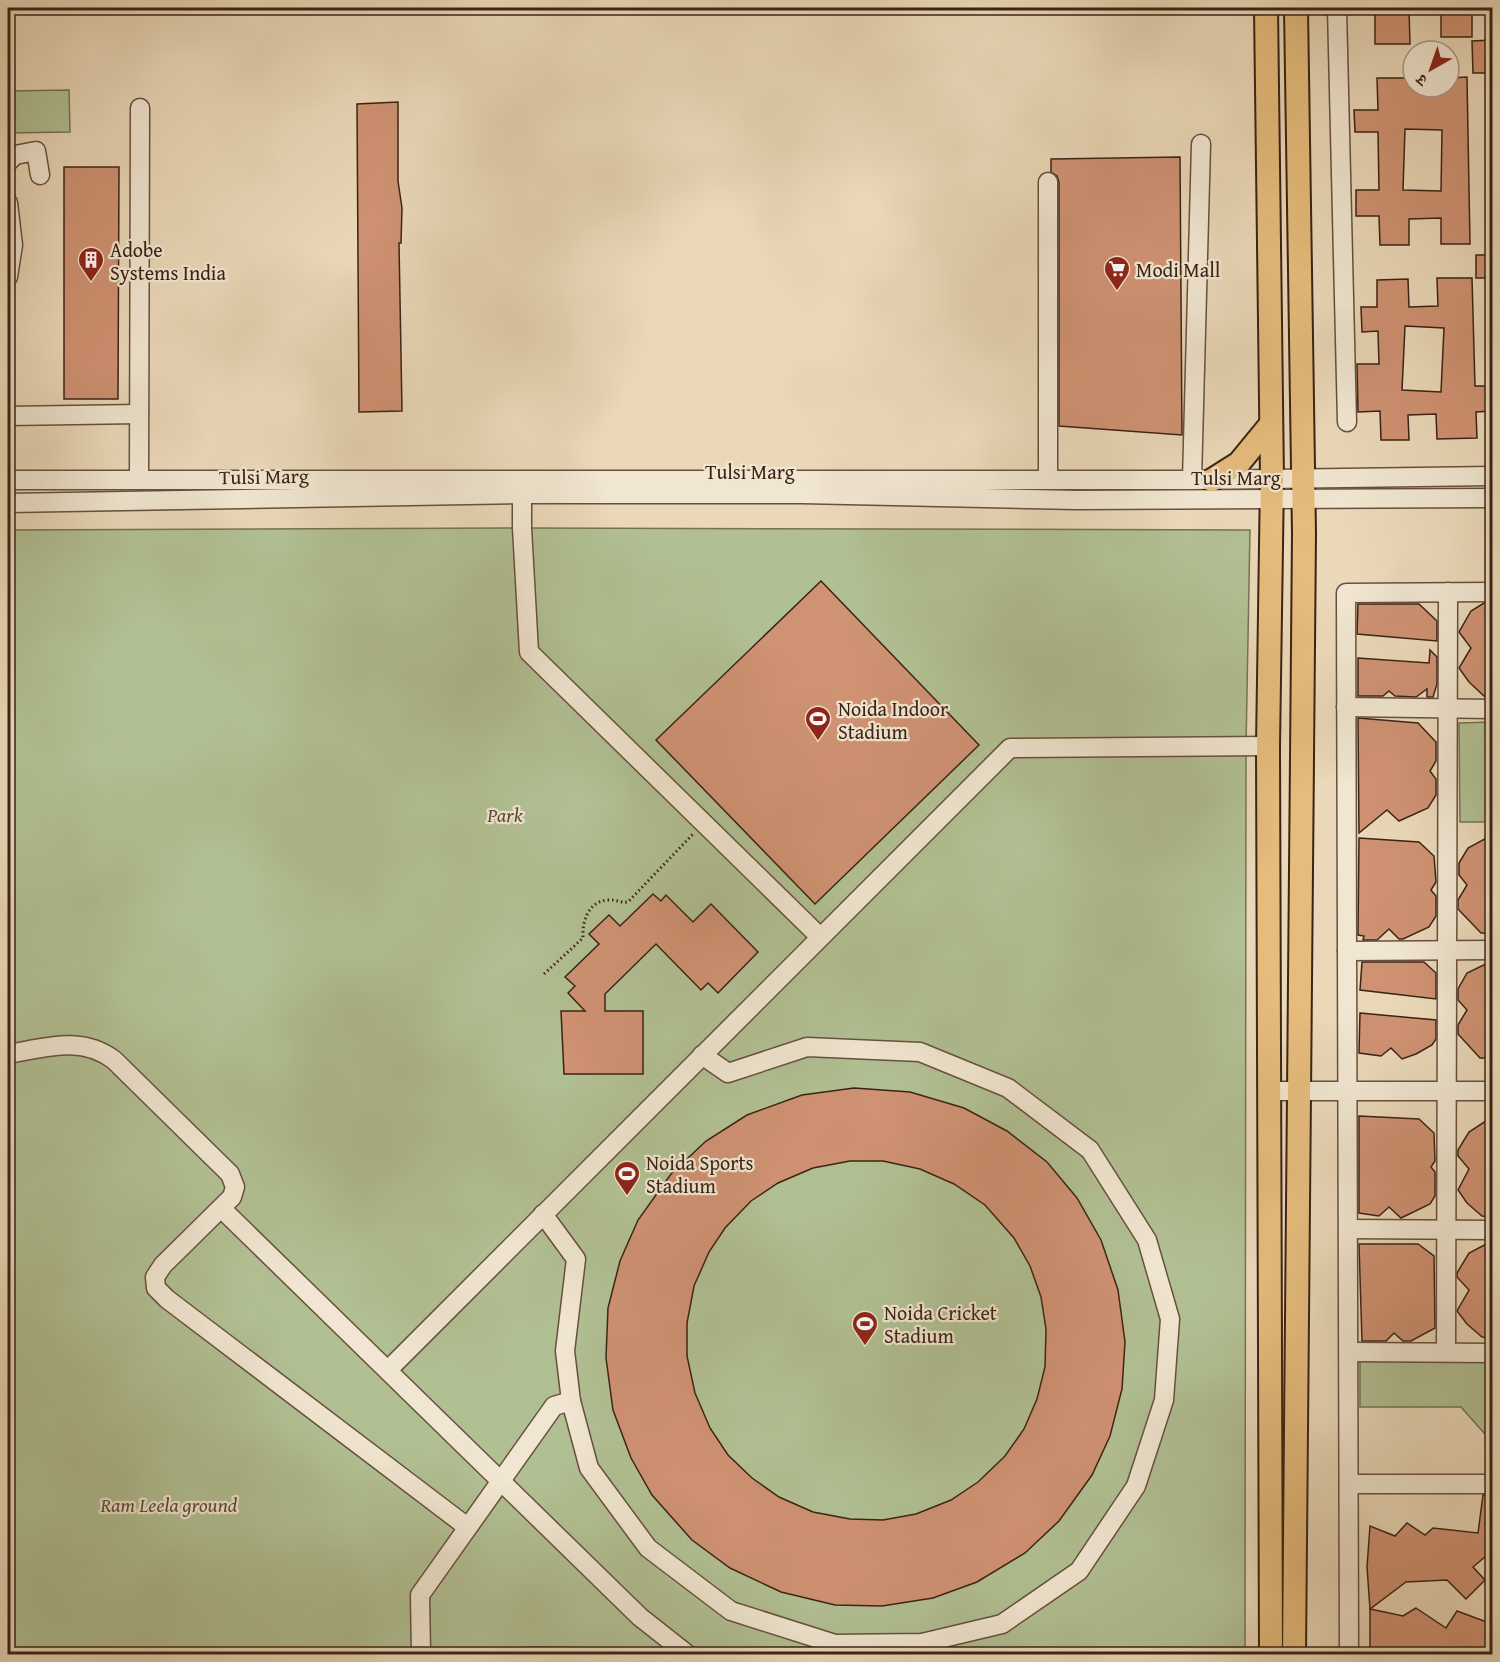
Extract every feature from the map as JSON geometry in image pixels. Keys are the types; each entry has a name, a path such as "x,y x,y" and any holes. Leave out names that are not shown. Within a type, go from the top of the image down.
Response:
{"main road":[{"path":"1266,8 1271,424 1268,746 1271,1091 1271,1654"},
{"path":"1294,1654 1302,489 1296,8"},
{"path":"1202,480 1239,463 1271,424"}],"street":[{"path":"1338,8 1347,422"},
{"path":"139,480 140,108"},
{"path":"1201,144 1202,480"},
{"path":"8,162 15,155 36,151 40,175"},
{"path":"1048,182 1048,480"},
{"path":"8,203 8,265"},
{"path":"8,416 139,414"},
{"name":"Tulsi Marg","path":"1302,489 1492,476"},
{"name":"Tulsi Marg","path":"8,480 522,487 1077,500 1271,489 1492,498"},
{"name":"Tulsi Marg","path":"8,503 522,487 1048,480 1202,480 1271,489"},
{"path":"522,487 529,652 820,937"},
{"path":"1446,1352 1448,592"},
{"path":"1349,1654 1346,593 1492,592"},
{"path":"1346,707 1492,709"},
{"path":"388,1370 1010,748 1268,746"},
{"path":"1347,951 1492,950"},
{"path":"8,1054 86,1045 107,1054 230,1174 235,1187 232,1197 163,1265 155,1277 156,1288 166,1299 466,1526"},
{"path":"543,1214 576,1259 565,1351 571,1401 589,1468 648,1548 731,1611 835,1644 922,1643 1002,1624 1079,1571 1136,1486 1164,1400 1170,1319 1147,1240 1090,1150 1008,1088 920,1052 807,1047 728,1073 702,1055"},
{"path":"1271,1091 1492,1091"},
{"path":"222,1209 640,1617 687,1654"},
{"path":"1348,1229 1492,1230"},
{"path":"1349,1352 1492,1353"},
{"path":"421,1654 420,1595 466,1526 554,1406 571,1401"},
{"path":"1349,1484 1492,1484"}],"path":[{"path":"544,974 583,938 585,917 594,905 608,900 628,902 703,824"}],"green space":[{"path":"69,90 70,132 8,133 8,91"},
{"name":"Noida Sports Stadium","path":"522,528 1250,530 1246,746 1245,1654 621,1654 621,1648 526,1647 525,1654 8,1654 8,530"},
{"path":"1492,722 1492,822 1460,822 1459,723"},
{"path":"1360,1361 1492,1361 1492,1442 1461,1407 1360,1407"}],"building":[{"path":"1375,8 1409,8 1410,39 1401,39 1401,44 1375,44"},
{"path":"1441,8 1472,8 1472,37 1441,37"},
{"path":"1492,40 1492,73 1473,73 1472,41"},
{"path":"1461,77 1467,77 1470,244 1441,244 1441,218 1409,219 1409,245 1380,245 1379,216 1356,216 1356,190 1379,190 1378,132 1355,132 1354,110 1378,110 1377,78 1401,78 1401,99 1461,99","holes":["1405,129 1442,130 1441,191 1403,190"]},
{"path":"398,102 398,181 402,208 401,243 399,243 402,411 359,412 357,104"},
{"name":"Modi Mall","path":"1180,157 1182,435 1059,426 1059,182 1057,176 1051,172 1051,159"},
{"name":"Adobe Systems India","path":"64,167 119,167 118,399 64,399"},
{"path":"1476,255 1492,255 1492,278 1476,278"},
{"path":"1437,278 1472,278 1475,386 1492,386 1492,411 1476,412 1477,438 1437,439 1436,414 1408,415 1409,440 1381,440 1380,411 1358,412 1357,364 1379,364 1378,331 1362,332 1361,307 1377,307 1377,280 1408,279 1409,307 1438,306","holes":["1405,326 1444,328 1441,392 1402,390"]},
{"name":"Noida Indoor Stadium","path":"821,581 979,745 815,904 656,740"},
{"path":"1484,603 1492,603 1492,696 1484,696 1469,682 1459,668 1471,648 1459,632 1471,611"},
{"path":"1358,604 1419,604 1437,621 1437,641 1357,634"},
{"path":"1430,650 1437,657 1437,684 1433,697 1427,697 1427,689 1416,697 1395,696 1389,691 1383,696 1358,696 1358,658 1429,663"},
{"path":"1358,718 1418,723 1436,742 1436,761 1430,771 1436,779 1436,795 1428,808 1399,821 1387,810 1359,833"},
{"path":"1492,835 1492,933 1481,933 1458,909 1458,900 1467,885 1459,875 1459,863 1468,848"},
{"path":"1359,838 1419,842 1434,856 1436,882 1431,890 1436,896 1436,916 1429,927 1403,939 1399,939 1389,929 1377,940 1363,940 1364,936 1358,935"},
{"path":"653,894 661,901 666,895 693,922 711,904 758,952 718,993 708,983 701,990 656,944 605,994 605,1011 643,1011 643,1074 564,1074 561,1011 585,1011 568,993 575,986 565,977 599,944 589,934 609,915 620,926"},
{"path":"1492,961 1492,1058 1480,1058 1458,1034 1458,1025 1467,1010 1458,1000 1458,989 1467,973"},
{"path":"1362,962 1424,962 1436,973 1436,999 1360,990"},
{"path":"1360,1013 1436,1020 1436,1039 1432,1045 1402,1059 1391,1048 1381,1056 1359,1053"},
{"path":"854,1088 910,1092 964,1108 1007,1131 1047,1162 1077,1198 1101,1240 1118,1290 1125,1342 1122,1389 1110,1436 1092,1475 1059,1521 1025,1553 977,1582 933,1598 882,1606 835,1605 781,1592 730,1568 692,1540 652,1495 631,1458 613,1410 606,1358 608,1308 620,1261 638,1220 671,1174 706,1141 747,1115 802,1095","holes":["850,1161 883,1161 920,1169 954,1184 985,1205 1014,1238 1030,1266 1041,1297 1046,1329 1045,1367 1037,1399 1024,1429 1005,1456 978,1482 951,1500 916,1514 883,1520 850,1519 813,1512 779,1497 752,1478 728,1455 710,1428 695,1393 687,1356 687,1323 694,1286 709,1252 725,1228 751,1201 778,1183 813,1168"]},
{"path":"1359,1116 1419,1119 1434,1133 1435,1161 1431,1167 1435,1172 1435,1196 1430,1204 1401,1218 1389,1207 1379,1216 1359,1213"},
{"path":"1492,1117 1492,1217 1482,1216 1467,1203 1458,1190 1469,1169 1458,1156 1458,1150 1469,1132"},
{"path":"1492,1241 1492,1338 1482,1337 1467,1324 1457,1311 1469,1290 1457,1277 1457,1273 1469,1253"},
{"path":"1359,1244 1418,1244 1434,1256 1435,1328 1411,1341 1403,1341 1394,1333 1386,1341 1362,1341"},
{"path":"1483,1495 1492,1495 1492,1551 1473,1567 1485,1580 1466,1599 1447,1580 1406,1582 1370,1609 1367,1567 1370,1526 1395,1536 1407,1523 1425,1535 1433,1528 1478,1533"},
{"path":"1416,1608 1446,1628 1457,1611 1492,1624 1492,1654 1370,1654 1370,1609 1403,1616"}],"place":[{"name":"Adobe Systems India","path":"91,283"},
{"name":"Modi Mall","path":"1117,292"},
{"name":"Noida Indoor Stadium","path":"818,742"},
{"name":"Noida Sports Stadium","path":"627,1197"},
{"name":"Noida Cricket Stadium","path":"865,1347"}],"park label":[{"name":"Park","path":"505,814"},
{"name":"Ram Leela ground","path":"169,1504"}]}
